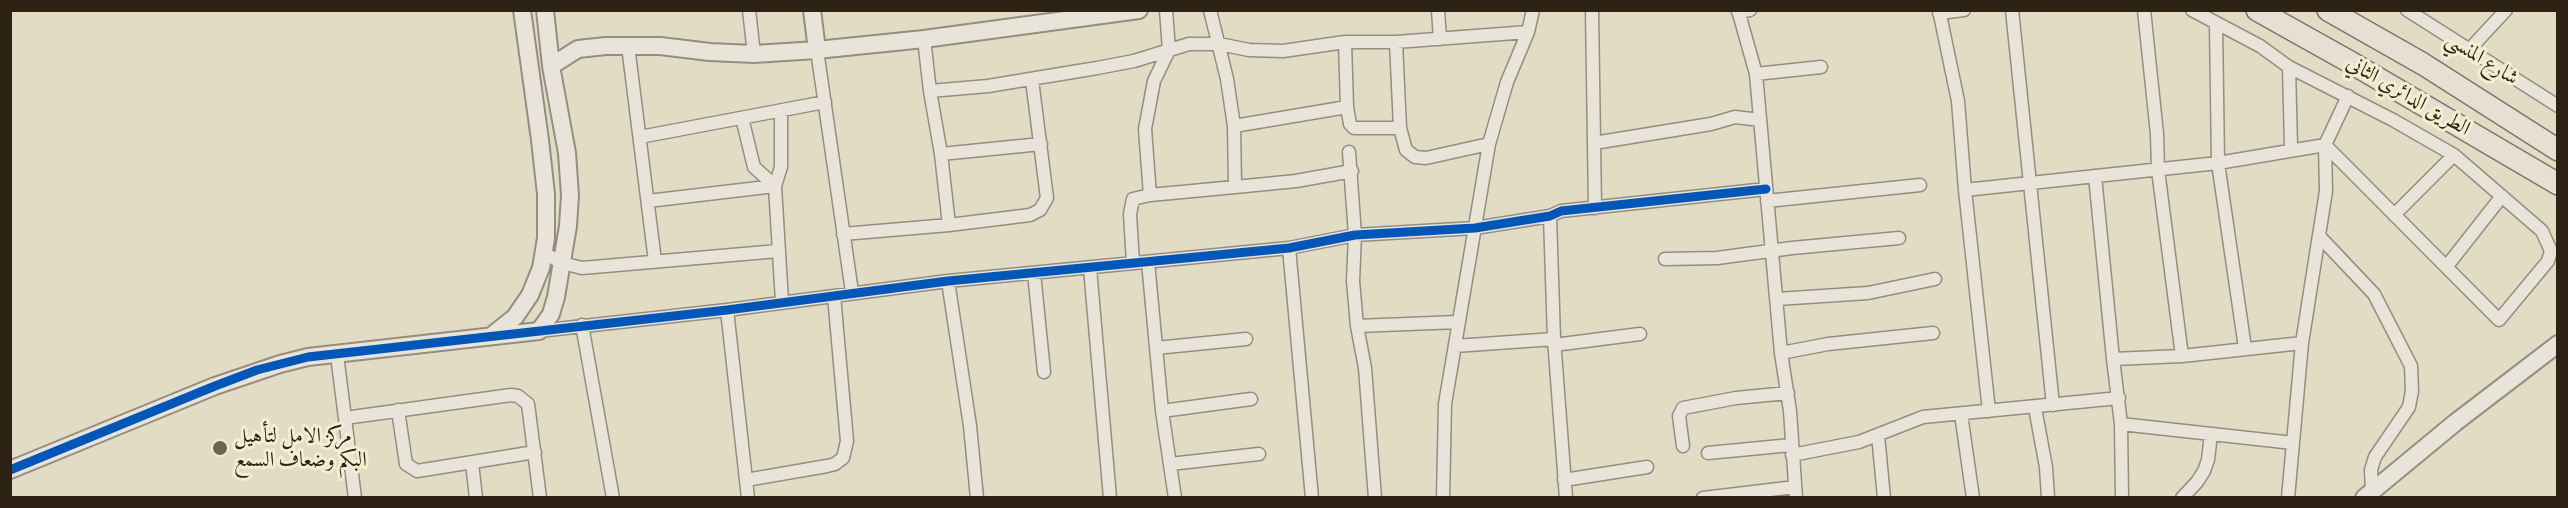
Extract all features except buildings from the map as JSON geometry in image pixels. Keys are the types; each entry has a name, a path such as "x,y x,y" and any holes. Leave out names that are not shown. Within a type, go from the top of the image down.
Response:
{"highway":[{"name":"الطريق الدائري الثاني","path":"2257,10 2558,184"},
{"name":"الطريق الدائري الثاني","path":"2328,10 2423,64 2558,150"}],"street":[{"path":"491,336 523,308 537,281 544,252 546,194 522,10"},
{"path":"539,331 553,309 570,210 569,174 551,66 546,10"},
{"path":"749,10 754,54"},
{"path":"812,10 852,292"},
{"path":"551,66 578,49 606,45 660,46 754,54 817,51 1138,10"},
{"path":"1150,195 1145,129 1154,81 1169,50 1166,10"},
{"path":"1210,10 1219,44 1234,126 1235,187"},
{"path":"1438,10 1440,39"},
{"path":"1443,498 1445,404 1489,144 1507,82 1528,32 1533,10"},
{"path":"1592,10 1595,208"},
{"path":"1964,10 1939,12 1958,101 1965,190 1989,411"},
{"path":"2012,10 2054,405"},
{"path":"2144,10 2157,134 2158,170 2181,356"},
{"path":"2192,10 2216,25 2260,46 2289,67 2348,96 2454,155 2542,231 2551,251 2548,261 2499,320 2325,145"},
{"path":"2468,51 2506,10"},
{"path":"1703,498 1795,492 1788,393 1781,353 1756,74 1742,11"},
{"name":"شارع المنسي","path":"2416,13 2468,51 2558,106"},
{"path":"2216,25 2218,163 2245,348"},
{"path":"930,91 1032,80 1134,61 1189,44 1219,44 1249,50 1283,51 1345,42 1396,42 1528,32"},
{"path":"924,39 949,225"},
{"path":"1345,42 1347,107 1350,124 1354,128 1400,128"},
{"path":"1396,42 1400,128 1406,150 1415,157 1426,158 1489,144"},
{"path":"628,46 655,261"},
{"path":"2289,67 2291,147 2295,150"},
{"path":"1756,74 1821,68"},
{"path":"843,234 949,225 1030,215 1041,210 1047,198 1032,80"},
{"path":"2288,498 2302,343 2326,191 2325,145 2348,96"},
{"path":"640,137 825,102"},
{"path":"1234,126 1347,107"},
{"path":"781,111 781,166 775,186 782,302"},
{"path":"1594,143 1711,124 1735,117 1760,120"},
{"path":"742,118 753,167 775,186"},
{"path":"941,153 1041,144"},
{"path":"1965,190 2218,163 2325,145"},
{"path":"1349,152 1355,235 1353,281 1357,326 1365,368 1375,498"},
{"path":"2394,215 2454,155"},
{"path":"1133,263 1130,205 1138,196 1296,181 1352,171"},
{"path":"2095,176 2112,359 2119,398 2122,498"},
{"path":"10,470 257,370 308,357 727,310 948,281 1289,248 1355,235 1475,228 1550,216 1561,211 1920,185"},
{"path":"648,201 775,186"},
{"path":"2447,266 2502,196"},
{"path":"1550,216 1554,342 1566,498"},
{"path":"1665,259 1717,258 1899,238"},
{"path":"2320,238 2374,294 2411,366 2412,392 2409,407 2375,457 2368,494"},
{"path":"1289,248 1312,498"},
{"path":"544,252 562,263 582,268 778,251"},
{"path":"1148,262 1162,411 1175,498"},
{"path":"1090,268 1110,498"},
{"path":"1034,273 1044,372"},
{"path":"1776,299 1868,293 1935,279"},
{"path":"948,281 970,426 977,498"},
{"path":"746,480 827,466 843,458 847,441 834,296"},
{"path":"727,310 748,498"},
{"path":"1357,326 1458,322"},
{"path":"582,325 613,498"},
{"path":"1781,353 1828,344 1933,333"},
{"path":"1455,346 1554,342 1640,334"},
{"path":"1156,348 1246,339"},
{"path":"2112,359 2181,356 2302,343"},
{"path":"2368,494 2456,422 2558,345"},
{"path":"337,355 355,498"},
{"path":"1683,446 1679,416 1683,408 1736,398 1788,393"},
{"path":"345,418 518,396 528,404 540,498"},
{"path":"1708,453 1836,448 1878,435 1923,417 2035,408 2119,398"},
{"path":"1162,411 1251,399"},
{"path":"2035,408 2046,467 2048,498"},
{"path":"398,410 404,458 406,464 417,471 535,452"},
{"path":"1961,414 1973,498"},
{"path":"2121,424 2293,443"},
{"path":"2182,498 2204,471 2208,460 2211,434"},
{"path":"1878,435 1884,498"},
{"path":"1170,464 1259,454"},
{"path":"472,463 476,498"},
{"path":"1564,480 1647,467"}],"cycle path":[{"path":"10,470 257,370 308,357 727,310 948,281 1289,248 1355,235 1475,228 1550,216 1561,211 1766,189"}],"place":[{"name":"مركز الامل لتأهيل البكم وضعاف السمع","path":"220,448"}]}
